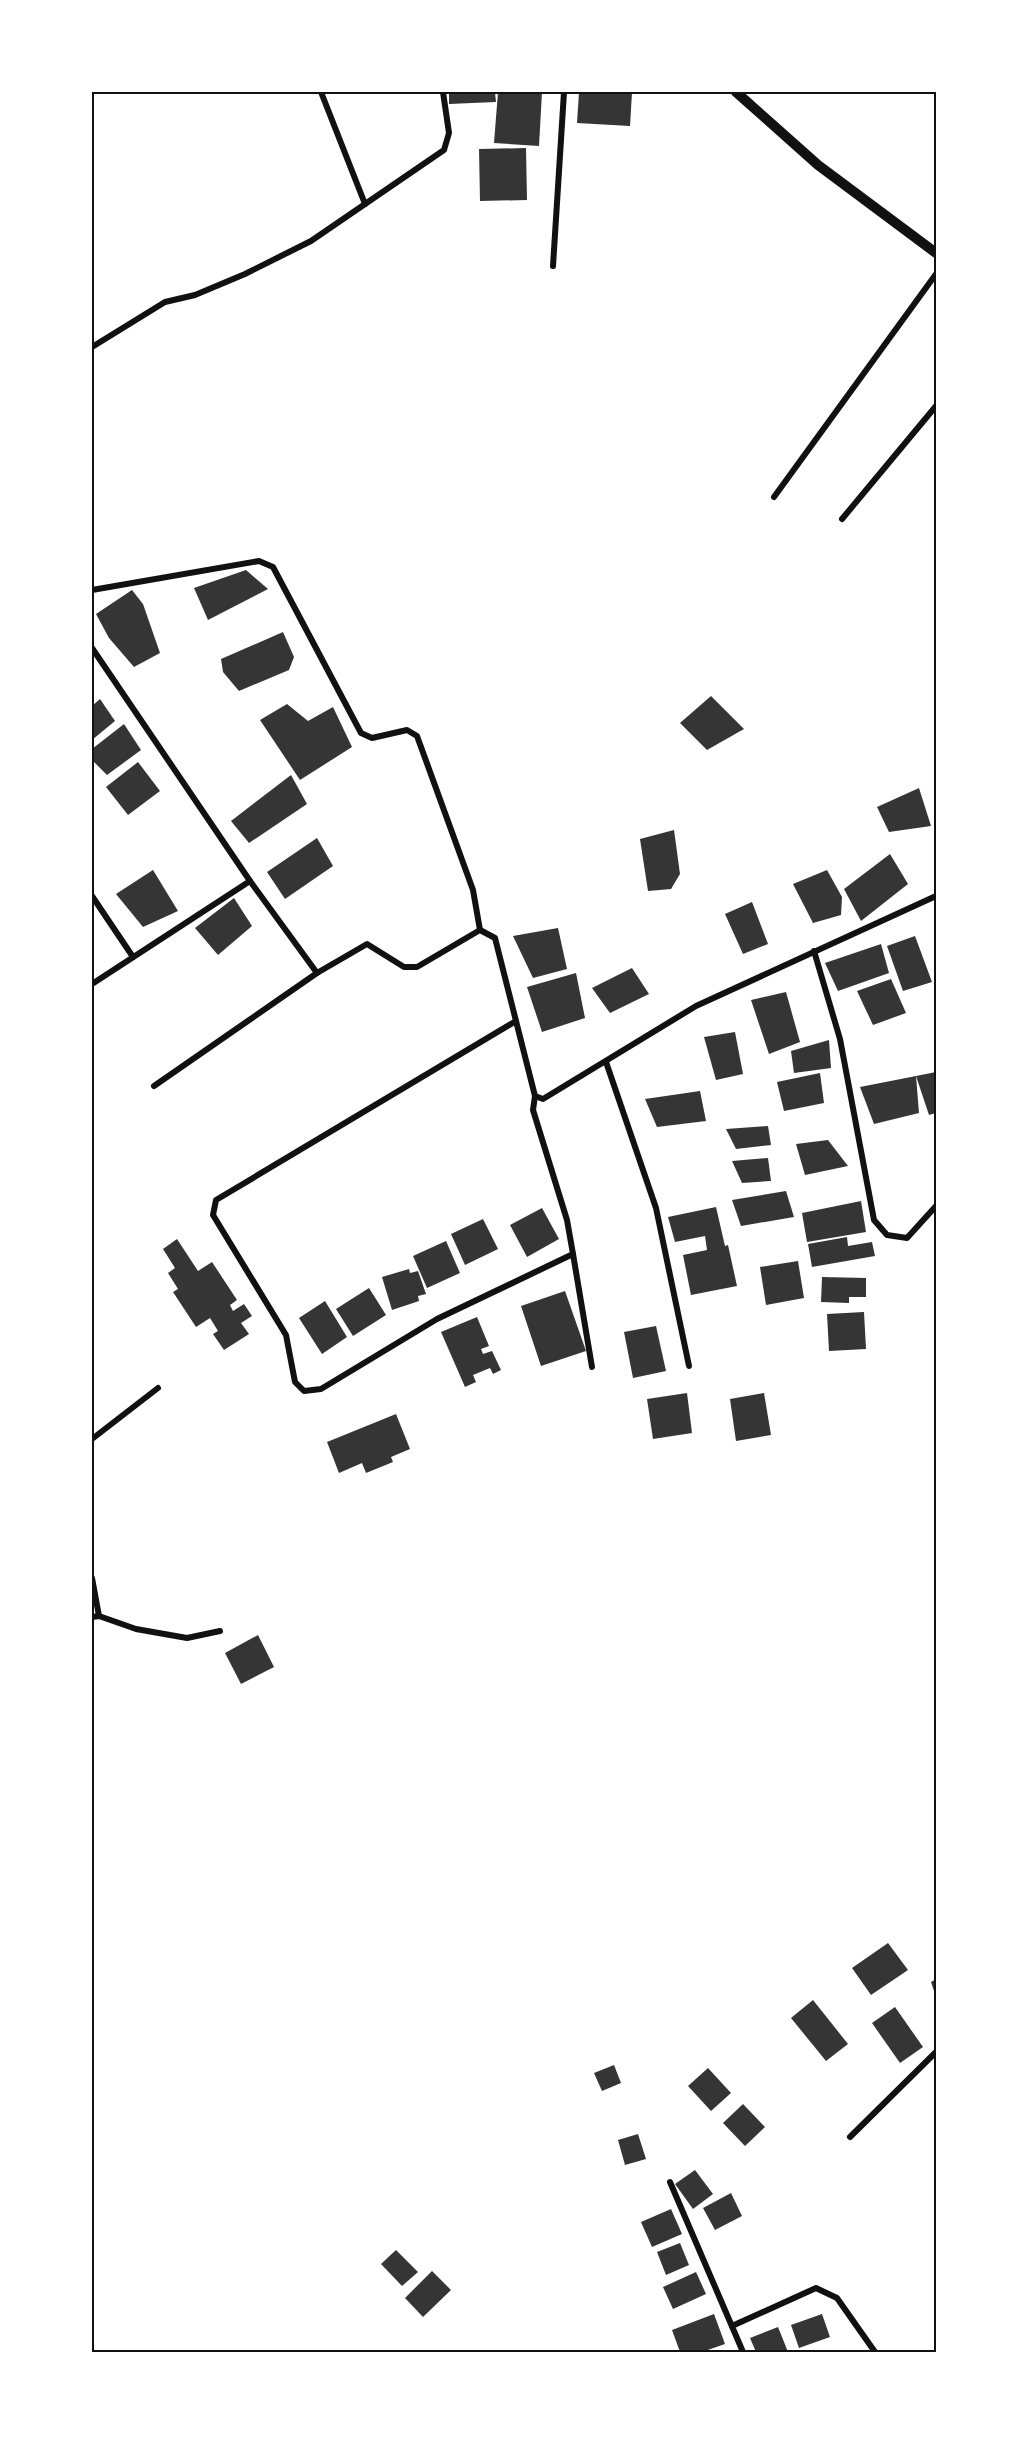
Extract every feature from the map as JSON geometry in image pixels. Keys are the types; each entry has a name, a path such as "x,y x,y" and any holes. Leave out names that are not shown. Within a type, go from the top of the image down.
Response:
{"street":[{"path":"321,92 365,204"},
{"path":"92,347 165,302 195,296 310,242 444,150 449,133 443,92"},
{"path":"553,266 564,92"},
{"path":"736,92 818,165 936,253"},
{"path":"774,496 936,274"},
{"path":"842,519 936,406"},
{"path":"92,590 259,561 273,567 361,733 372,738 407,730 417,736 473,890 480,930"},
{"path":"92,648 250,880 317,973"},
{"path":"92,984 250,880"},
{"path":"92,896 133,957"},
{"path":"535,1096 543,1099 696,1006 936,896"},
{"path":"153,1086 317,973 367,944 404,967 417,967 480,930"},
{"path":"480,930 495,938 535,1096 533,1110 567,1220 592,1367"},
{"path":"814,951 840,1040 874,1220 887,1235 907,1238 936,1206"},
{"path":"516,1021 216,1200 213,1215 286,1335 295,1382 304,1391 321,1389 437,1319 573,1254"},
{"path":"606,1062 656,1208 689,1366"},
{"path":"92,1439 158,1388"},
{"path":"92,1578 99,1616"},
{"path":"92,1617 99,1616 136,1629 187,1638 220,1631"},
{"path":"850,2137 936,2052"},
{"path":"670,2182 743,2352"},
{"path":"732,2326 816,2288 837,2298 875,2352"}],"building":[{"path":"449,92 495,92 496,102 449,104"},
{"path":"498,92 542,92 539,146 494,143"},
{"path":"579,92 632,93 630,126 577,123"},
{"path":"526,148 527,200 480,201 479,149"},
{"path":"246,570 268,589 208,620 194,588"},
{"path":"132,590 143,604 160,653 134,667 109,638 96,614"},
{"path":"283,632 294,657 289,670 239,691 223,672 221,659"},
{"path":"711,696 744,729 707,750 680,723"},
{"path":"100,699 115,721 92,740 92,706"},
{"path":"287,704 308,721 333,707 352,747 300,780 260,720"},
{"path":"124,724 141,750 107,775 92,760 92,749"},
{"path":"138,762 160,791 128,815 106,787"},
{"path":"291,775 307,804 249,843 231,821"},
{"path":"919,788 931,826 889,832 877,807"},
{"path":"674,830 680,874 671,889 648,891 640,839"},
{"path":"317,838 333,866 285,899 267,872"},
{"path":"890,854 908,884 861,921 844,889"},
{"path":"153,870 178,911 143,927 116,894"},
{"path":"827,870 842,897 841,915 813,923 793,884"},
{"path":"234,898 252,926 218,955 195,928"},
{"path":"752,902 768,944 743,954 725,914"},
{"path":"558,928 567,969 533,978 513,936"},
{"path":"915,936 932,982 903,991 887,946"},
{"path":"881,944 889,973 838,991 825,963"},
{"path":"632,968 649,994 610,1013 592,988"},
{"path":"576,973 585,1018 542,1032 527,987"},
{"path":"891,979 906,1013 873,1025 857,991"},
{"path":"786,992 800,1042 769,1054 751,1000"},
{"path":"735,1032 743,1074 716,1080 704,1037"},
{"path":"829,1040 831,1068 794,1073 791,1051"},
{"path":"936,1072 936,1113 929,1115 916,1076"},
{"path":"820,1073 824,1103 784,1111 777,1082"},
{"path":"916,1076 919,1113 874,1124 860,1087"},
{"path":"700,1091 706,1121 657,1127 645,1099"},
{"path":"768,1126 771,1145 736,1149 726,1129"},
{"path":"828,1140 848,1166 805,1175 796,1144"},
{"path":"768,1158 771,1181 742,1183 732,1161"},
{"path":"786,1191 794,1217 741,1226 732,1200"},
{"path":"861,1201 866,1232 807,1242 802,1213"},
{"path":"716,1207 725,1246 728,1245 737,1286 691,1295 683,1255 707,1250 705,1236 675,1242 668,1217"},
{"path":"542,1208 559,1239 527,1257 510,1225"},
{"path":"483,1219 498,1249 465,1265 451,1234"},
{"path":"847,1237 848,1246 872,1242 875,1256 812,1267 808,1244"},
{"path":"177,1239 198,1271 212,1262 237,1300 230,1305 233,1311 244,1304 252,1316 241,1323 249,1334 224,1350 213,1334 218,1331 210,1318 196,1327 173,1292 178,1289 168,1273 175,1268 163,1249"},
{"path":"446,1241 460,1273 427,1288 413,1256"},
{"path":"798,1261 804,1298 766,1305 760,1267"},
{"path":"409,1269 410,1273 418,1271 426,1294 418,1296 419,1301 392,1310 382,1277"},
{"path":"822,1277 866,1278 866,1297 849,1297 849,1303 821,1302"},
{"path":"369,1288 386,1315 353,1336 336,1309"},
{"path":"565,1291 586,1351 541,1366 521,1306"},
{"path":"325,1301 347,1337 322,1354 299,1318"},
{"path":"864,1312 866,1349 829,1351 827,1314"},
{"path":"477,1317 489,1346 481,1349 483,1354 492,1351 501,1370 493,1374 490,1368 473,1375 476,1382 465,1387 441,1332"},
{"path":"656,1326 666,1371 633,1378 624,1332"},
{"path":"687,1393 692,1433 653,1439 647,1399"},
{"path":"764,1393 771,1435 736,1441 730,1399"},
{"path":"396,1414 410,1449 391,1457 393,1462 366,1473 362,1463 339,1473 327,1442"},
{"path":"258,1635 274,1667 241,1684 225,1653"},
{"path":"888,1943 908,1970 871,1995 852,1968"},
{"path":"936,1979 936,1997 931,1982"},
{"path":"813,2000 848,2044 826,2061 791,2018"},
{"path":"895,2007 923,2047 900,2063 872,2023"},
{"path":"614,2065 621,2083 602,2091 594,2073"},
{"path":"708,2068 731,2093 711,2111 688,2086"},
{"path":"743,2104 765,2127 745,2146 723,2123"},
{"path":"638,2134 646,2159 625,2165 618,2140"},
{"path":"695,2170 713,2194 693,2209 675,2184"},
{"path":"731,2193 742,2216 715,2230 703,2208"},
{"path":"671,2209 682,2234 652,2247 641,2222"},
{"path":"680,2243 689,2265 666,2275 657,2252"},
{"path":"396,2250 418,2272 402,2286 381,2264"},
{"path":"432,2271 451,2290 423,2317 405,2298"},
{"path":"696,2272 706,2294 673,2309 663,2287"},
{"path":"714,2314 725,2344 702,2352 680,2352 672,2330"},
{"path":"822,2314 830,2337 799,2348 791,2325"},
{"path":"778,2327 788,2352 756,2352 750,2338"}]}
